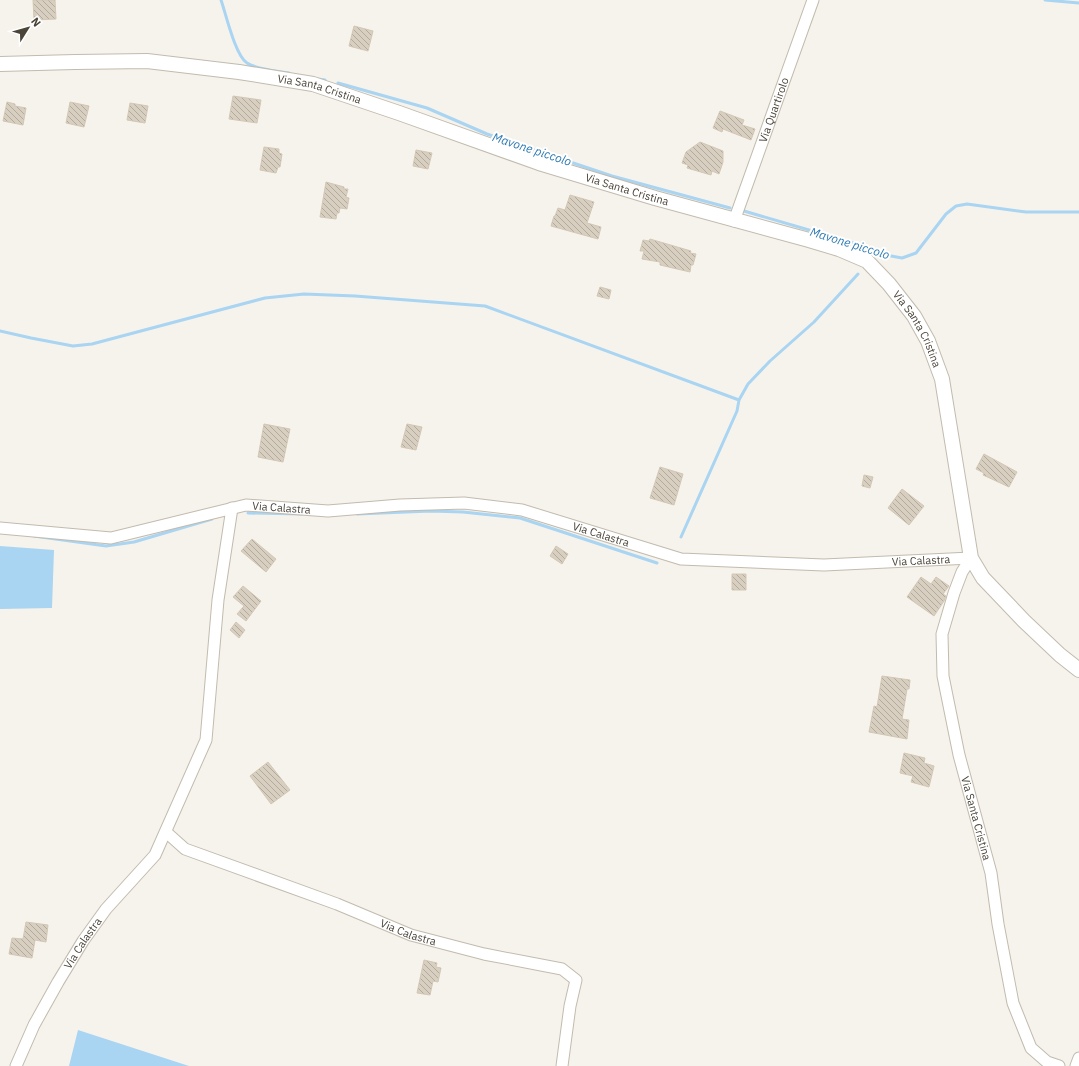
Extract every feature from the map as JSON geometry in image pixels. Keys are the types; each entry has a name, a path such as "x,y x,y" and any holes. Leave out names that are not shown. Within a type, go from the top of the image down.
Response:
{"street":[{"name":"Via Quartirolo","path":"734,220 814,0"},
{"name":"Via Santa Cristina","path":"0,64 147,61 239,72 313,84 539,163 655,198 809,240 839,249 867,261 889,284 914,316 928,341 942,379 971,558 983,578 1024,621 1060,655 1079,670"},
{"name":"Via Calastra","path":"0,528 111,538 246,505 328,511 400,505 464,502 522,510 681,559 824,565 971,558"},
{"name":"Via Calastra","path":"16,1066 34,1025 83,941 106,908 155,855 206,740 218,600 232,508"},
{"name":"Via Santa Cristina","path":"971,558 962,572 942,634 943,676 958,755 991,873 998,924 1013,1003 1031,1048 1047,1062 1059,1066"},
{"name":"Via Calastra","path":"166,832 185,849 337,904 411,935 484,954 562,969 576,980 570,1006 562,1066"},
{"path":"1076,1066 1079,1058"}],"water":[{"path":"0,546 54,550 52,608 0,609"},
{"path":"78,1030 189,1066 69,1066"}],"building":[{"path":"33,0 55,0 56,19 34,20"},
{"path":"354,26 373,31 368,51 349,46"},
{"path":"233,96 261,100 257,123 229,119"},
{"path":"7,102 15,104 15,106 26,108 23,125 3,121"},
{"path":"70,102 89,106 84,127 66,123"},
{"path":"130,103 148,106 145,123 127,120"},
{"path":"720,111 744,120 742,125 755,129 751,140 723,129 722,132 713,128"},
{"path":"700,142 723,151 723,162 719,174 712,171 711,175 687,168 688,165 682,163 686,152"},
{"path":"264,147 279,149 279,153 282,154 280,167 278,167 276,173 260,170"},
{"path":"416,150 432,153 428,169 413,166"},
{"path":"326,182 344,187 344,189 348,189 346,197 349,198 347,209 340,208 336,219 320,217"},
{"path":"570,195 594,202 587,223 601,227 598,239 551,226 558,208 565,210"},
{"path":"650,239 691,251 690,253 696,254 693,265 691,265 690,272 660,265 660,262 642,259 644,251 640,251 643,240 649,241"},
{"path":"600,287 611,290 609,299 597,296"},
{"path":"264,424 290,429 283,462 258,457"},
{"path":"407,424 422,427 416,450 401,447"},
{"path":"984,454 1017,472 1009,487 983,475 984,473 976,469"},
{"path":"660,467 683,474 674,505 650,498"},
{"path":"864,475 873,477 870,488 862,486"},
{"path":"902,489 924,506 909,525 888,508"},
{"path":"252,539 276,559 266,572 241,551"},
{"path":"556,546 568,554 562,564 550,556"},
{"path":"732,574 746,574 746,590 732,590"},
{"path":"921,577 931,584 936,577 949,586 943,594 946,596 944,601 934,616 907,597"},
{"path":"243,586 261,601 246,621 237,614 244,606 233,597"},
{"path":"236,622 245,630 239,638 230,630"},
{"path":"882,676 910,680 902,719 909,720 907,739 869,732 874,706 877,707"},
{"path":"904,753 925,758 924,763 934,766 929,787 911,782 913,776 900,773"},
{"path":"268,762 290,790 271,804 250,776"},
{"path":"26,922 48,925 46,942 35,940 32,958 9,954 12,938 23,939"},
{"path":"424,960 437,963 436,967 441,968 438,982 433,981 430,995 417,993"}],"waterway":[{"name":"Mavone piccolo","path":"221,0 231,34 243,59 255,67 289,73"},
{"name":"Mavone piccolo","path":"1045,0 1079,3"},
{"name":"Mavone piccolo","path":"318,79 325,80"},
{"name":"Mavone piccolo","path":"338,83 427,108 487,134 612,176 730,208"},
{"name":"Mavone piccolo","path":"744,211 857,244 875,253 902,258 916,253 946,214 956,206 967,204 1026,212 1079,212"},
{"path":"681,537 737,411 739,400 748,384 770,361 814,322 858,274"},
{"path":"0,331 73,346 92,344 265,298 304,294 355,296 485,306 739,400"},
{"path":"357,514 431,511 463,512 520,518 657,563"},
{"path":"248,513 302,514"},
{"path":"34,536 106,546 134,542 212,519"}]}
